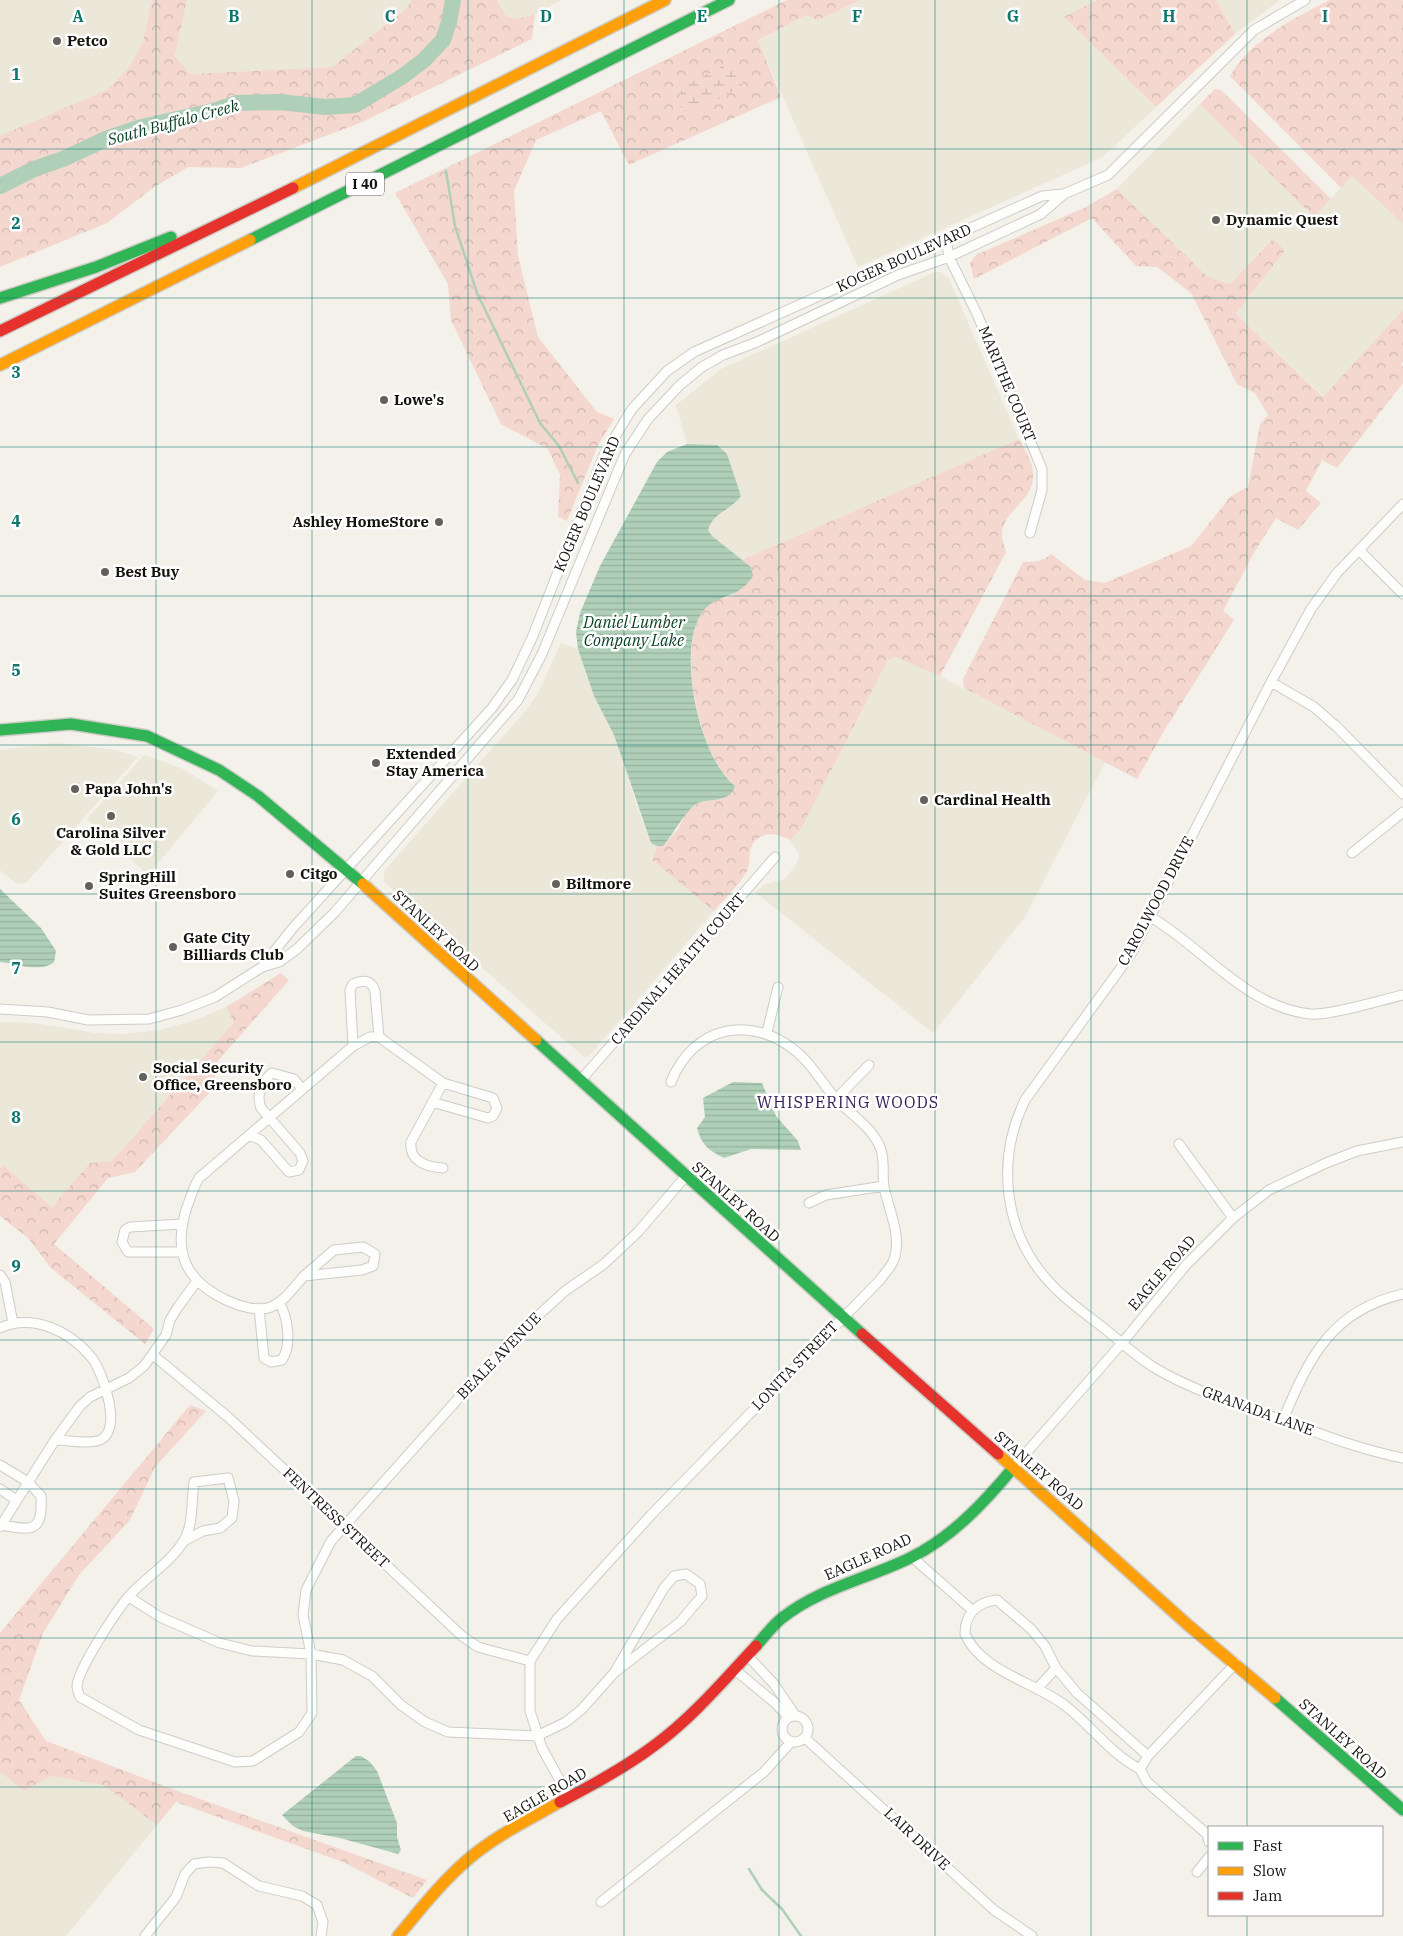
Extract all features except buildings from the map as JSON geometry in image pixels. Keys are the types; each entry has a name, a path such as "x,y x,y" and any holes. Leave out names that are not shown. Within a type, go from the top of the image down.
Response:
{"main road":[{"name":"I 40","path":"0,331 276,196 665,0"},
{"name":"I 40","path":"0,365 729,0"},
{"path":"0,298 96,267 276,196"},
{"name":"STANLEY ROAD","path":"0,730 71,724 147,736 219,770 258,796 361,882 685,1177 1188,1625 1236,1663 1403,1810"},
{"name":"EAGLE ROAD","path":"398,1936 452,1874 478,1851 570,1797 614,1774 656,1744 708,1697 782,1618 810,1600 851,1580 912,1557 951,1531 991,1496 1013,1468"}],"street":[{"name":"KOGER BOULEVARD","path":"262,968 271,954 346,869 492,708 512,680 532,638 604,455 617,432 651,387 667,371 694,352 1042,196 1064,194 1108,175 1254,30 1305,0"},
{"name":"KOGER BOULEVARD","path":"0,1009 48,1012 88,1020 148,1019 182,1010 215,997 262,968 279,962 297,948 361,882 518,700 531,679 546,646 625,454 665,400 702,367 723,355 757,342 898,275 949,257 1042,214 1064,194"},
{"name":"MARITHE COURT","path":"946,239 949,257 976,314 1042,470 1042,490 1030,533"},
{"name":"CAROLWOOD DRIVE","path":"1122,1343 1070,1302 1051,1284 1022,1242 1008,1201 1007,1173 1015,1122 1025,1100 1131,954 1271,682 1311,609 1337,574 1403,504"},
{"path":"1359,550 1403,594"},
{"path":"1271,682 1314,707 1337,727 1403,794"},
{"path":"1352,853 1403,812"},
{"name":"CARDINAL HEALTH COURT","path":"580,1081 775,857"},
{"path":"1149,916 1164,925 1246,989 1287,1009 1312,1014 1403,995"},
{"path":"353,1046 350,990 353,984 359,982 367,981 373,984 379,1038"},
{"path":"671,1082 678,1064 692,1048 705,1039 734,1030 767,1032 778,987"},
{"name":"LONITA STREET","path":"530,1661 557,1619 658,1508 880,1280 893,1262 897,1242 884,1186 882,1150 873,1134 836,1099 800,1054 767,1032"},
{"path":"304,1276 362,1270 373,1266 375,1254 363,1247 334,1250 304,1276 279,1302 269,1307 258,1308 233,1304 207,1291 197,1281 181,1252 180,1238 182,1224 194,1186 199,1178 353,1046 370,1038 379,1038 443,1083 493,1098 498,1108 493,1116 488,1118 475,1116 432,1102"},
{"path":"836,1099 869,1065"},
{"path":"249,1135 261,1140 290,1172 299,1170 303,1161 300,1153 261,1108 258,1101 264,1079 272,1073 282,1074 294,1079 302,1089"},
{"path":"443,1083 410,1142 410,1149 417,1161 434,1168 443,1168"},
{"name":"EAGLE ROAD","path":"1013,1468 1122,1343 1186,1265 1233,1218 1269,1190 1309,1170 1357,1151 1403,1142"},
{"path":"1179,1144 1233,1218"},
{"name":"BEALE AVENUE","path":"184,1541 129,1597 114,1617 84,1668 77,1686 80,1697 139,1730 235,1762 253,1761 300,1732 312,1713 311,1654 303,1615 306,1590 331,1541 507,1344 565,1292 604,1264 632,1239 685,1177"},
{"path":"809,1203 826,1195 884,1186"},
{"path":"181,1252 128,1252 122,1242 125,1230 130,1227 182,1224"},
{"path":"0,1275 5,1282 13,1323"},
{"path":"0,1465 28,1482 41,1496 42,1514 36,1525 28,1530 1,1526 16,1500 28,1482 55,1440 80,1406 90,1398 129,1378 153,1355 166,1335 170,1320 197,1281"},
{"path":"1283,1420 1301,1376 1315,1352 1332,1330 1356,1311 1386,1298 1403,1294"},
{"path":"258,1308 264,1358 270,1362 282,1360 288,1352 285,1312 279,1302"},
{"path":"0,1328 13,1323 33,1322 53,1328 74,1342 93,1360 107,1390 112,1422 107,1435 98,1441 55,1440"},
{"name":"GRANADA LANE","path":"1122,1343 1156,1368 1194,1387 1381,1454 1403,1458"},
{"name":"FENTRESS STREET","path":"153,1355 228,1417 462,1636 478,1647 530,1661"},
{"path":"228,1478 234,1501 232,1518 220,1528 203,1531 184,1541 191,1521 194,1482 228,1478"},
{"path":"0,1490 16,1500"},
{"path":"912,1557 972,1610"},
{"path":"129,1597 160,1617 220,1643 252,1651 311,1654 343,1660 372,1676 401,1705 424,1722 448,1732 538,1736 566,1722 582,1709 614,1673 680,1622 702,1596 700,1584 686,1574 674,1576 664,1588 614,1673"},
{"path":"1148,1756 1077,1693 1056,1668 1045,1646 1031,1629 997,1600 989,1601 972,1610 967,1619 965,1631 972,1644 1005,1674 1037,1689 1066,1706 1127,1761 1140,1769 1147,1782 1207,1834 1208,1838"},
{"path":"747,1655 774,1684 791,1716"},
{"path":"530,1661 530,1712 542,1748 570,1797"},
{"path":"1140,1769 1148,1756 1236,1663"},
{"path":"1037,1689 1056,1668"},
{"path":"734,1669 791,1716 803,1718 808,1725 805,1738 799,1742 791,1742 782,1733 782,1724 791,1716"},
{"name":"LAIR DRIVE","path":"805,1738 994,1910 1032,1936"},
{"path":"601,1902 764,1772 791,1742"},
{"path":"1197,1872 1208,1858"},
{"path":"145,1936 176,1897 185,1874 194,1864 209,1862 223,1863 259,1886 302,1896 316,1905 323,1922 321,1936"}],"shaded area":[{"path":"0,0 152,0 143,42 127,70 106,90 0,136"},
{"path":"187,0 412,0 407,8 332,67 190,74 175,57"},
{"path":"497,0 561,0 535,14 517,19 506,16"},
{"path":"861,0 1097,0 1064,17 1156,107 1103,157 858,267 758,41 806,15 818,20"},
{"path":"1216,0 1280,0 1235,34"},
{"path":"1200,104 1314,216 1352,176 1403,224 1403,310 1324,397 1236,314 1285,250 1273,239 1230,284 1208,277 1117,189"},
{"path":"935,272 941,272 948,277 1019,439 742,560 712,536 708,530 710,522 717,515 736,503 741,496 727,454 717,445 687,444 676,405 721,369"},
{"path":"561,643 578,649 594,696 614,735 637,807 651,843 657,846 652,860 714,911 588,1057 584,1057 384,882 385,870 527,709 538,693"},
{"path":"896,657 940,676 1105,762 1025,917 933,1033 755,892 766,884 785,879 797,863 799,854 790,840 801,829 888,660"},
{"path":"56,743 116,750 138,757 26,883 17,884 0,870 0,750"},
{"path":"144,755 181,768 218,791 148,875 87,819"},
{"path":"226,1007 234,1022 112,1161 90,1163 52,1207 3,1165 0,1168 0,1022 35,1023 95,1033 125,1034 160,1030 195,1020"},
{"path":"0,1772 24,1791 51,1776 103,1785 157,1825 66,1936 0,1936"}],"green space":[{"path":"152,0 187,0 175,56 190,74 332,67 407,8 412,0 497,0 506,16 517,19 535,14 532,39 360,123 241,168 188,167 154,187 107,223 0,267 0,136 106,90 127,70 143,42"},
{"path":"787,0 861,0 818,20 806,15 758,40 781,97 629,165 601,111 536,140 514,191 518,256 538,337 597,412 614,419 598,445 567,521 558,517 560,475 548,449 501,424 451,320 448,284 395,193"},
{"path":"1097,0 1216,0 1235,34 1156,107 1064,17"},
{"path":"1330,0 1403,0 1403,224 1352,176 1341,188 1230,76 1238,63 1274,31"},
{"path":"729,63 737,66 743,79 742,86 695,112 684,111 677,101 683,87"},
{"path":"1215,89 1221,90 1331,199 1314,217 1200,104"},
{"path":"1117,189 1208,277 1230,284 1273,239 1285,250 1236,314 1323,397 1403,310 1403,361 1401,365 1403,367 1403,383 1337,468 1322,460 1306,491 1321,503 1298,530 1276,518 1255,551 1223,611 1234,620 1164,731 1137,779 964,688 963,679 1023,562 1045,559 1051,554 1085,580 1105,583 1191,546 1231,496 1248,487 1260,424 1268,415 1255,393 1237,384 1191,293 1157,267 1136,266 1092,218 974,279 970,264 978,254 1084,208"},
{"path":"1019,439 1028,455 1033,472 1029,491 1006,520 1002,541 1006,552 940,676 896,657 888,660 801,829 790,840 772,834 756,840 752,845 747,871 736,887 714,911 652,860 657,846 663,846 678,829 687,812 697,803 725,798 735,786 722,771 710,750 694,696 691,668 692,642 698,620 710,603 732,596 751,567 742,560"},
{"path":"281,973 289,980 217,1062 213,1089 135,1172 108,1178 54,1244 154,1329 145,1344 51,1268 28,1238 0,1216 0,1168 3,1165 52,1207 90,1163 112,1161 234,1022 226,1007"},
{"path":"190,1405 206,1411 155,1467 130,1520 79,1575 43,1633 19,1700 46,1741 183,1793 427,1880 413,1898 343,1862 176,1802 157,1825 103,1785 51,1776 24,1791 0,1772 0,1633"}],"water":[{"name":"Daniel Lumber Company Lake","path":"687,444 717,445 727,454 741,496 733,505 714,519 708,530 712,536 751,567 753,576 740,590 705,608 693,634 691,656 692,680 702,730 723,772 735,786 733,791 725,798 698,803 694,806 663,846 657,846 651,843 614,735 594,696 578,649 576,632 580,613 600,566 657,462 667,452"},
{"path":"0,889 41,928 56,951 54,962 42,967 35,967 0,962"},
{"path":"733,1082 762,1083 776,1116 798,1141 801,1150 751,1149 724,1158 706,1146 697,1128 705,1117 703,1098"},
{"path":"356,1756 361,1756 370,1762 377,1771 397,1823 397,1837 401,1850 398,1854 340,1838 303,1831 293,1826 282,1815"}],"waterway":[{"name":"South Buffalo Creek","path":"0,186 34,169 63,159 108,138 141,127 213,111 237,103 280,102 325,107 355,105 403,76 424,60 443,40 453,0"},
{"path":"446,171 455,226 477,293 540,423 559,446 578,483"},
{"path":"749,1869 762,1890 782,1909 801,1936"}],"traffic: fast":[{"path":"250,240 729,0"},
{"path":"0,298 96,267 171,237"},
{"path":"0,730 71,724 147,736 219,770 258,796 363,884"},
{"path":"536,1040 862,1334"},
{"path":"756,1646 778,1621 812,1599 925,1550 966,1519 1013,1468"},
{"path":"1275,1698 1403,1810"}],"traffic: slow":[{"path":"293,188 665,0"},
{"path":"0,365 250,240"},
{"path":"363,884 536,1040"},
{"path":"998,1454 1188,1625 1275,1698"},
{"path":"398,1936 447,1879 465,1862 511,1829 560,1802"}],"traffic: jam":[{"path":"0,331 293,188"},
{"path":"862,1334 998,1454"},
{"path":"560,1802 621,1768 669,1734 708,1698 756,1646"}],"place":[{"name":"Petco","path":"57,41"},
{"name":"Dynamic Quest","path":"1216,220"},
{"name":"Lowe's","path":"384,400"},
{"name":"Ashley HomeStore","path":"439,522"},
{"name":"Best Buy","path":"105,572"},
{"name":"Extended Stay America","path":"376,763"},
{"name":"Papa John's","path":"75,789"},
{"name":"Cardinal Health","path":"924,800"},
{"name":"Carolina Silver & Gold LLC","path":"111,816"},
{"name":"Citgo","path":"290,874"},
{"name":"Biltmore","path":"556,884"},
{"name":"SpringHill Suites Greensboro","path":"89,886"},
{"name":"Gate City Billiards Club","path":"173,947"},
{"name":"Social Security Office, Greensboro","path":"143,1077"}],"district":[{"name":"WHISPERING WOODS","path":"848,1102"}]}
